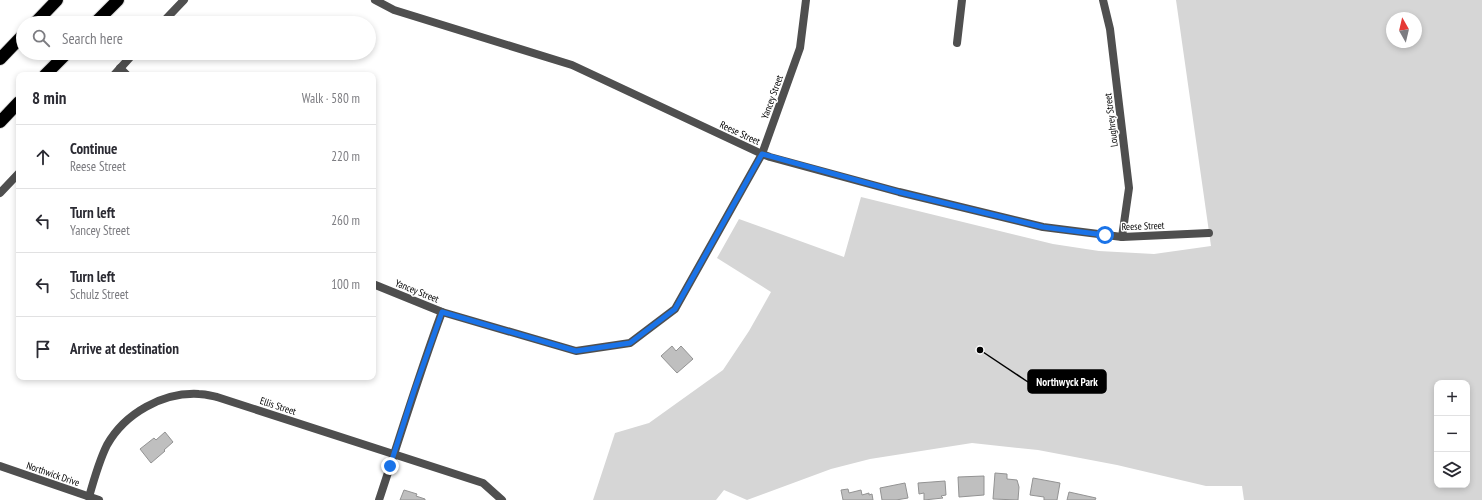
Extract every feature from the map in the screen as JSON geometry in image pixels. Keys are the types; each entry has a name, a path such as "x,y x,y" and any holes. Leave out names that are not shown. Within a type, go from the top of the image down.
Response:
{"highway":[{"path":"42,16 57,0"},
{"path":"102,16 118,0"},
{"path":"0,59 16,42"},
{"path":"48,72 59,60"},
{"path":"0,122 16,105"}],"street":[{"path":"169,16 184,0"},
{"name":"Reese Street","path":"374,0 394,10 572,65 762,154 899,192 1043,227 1122,237 1209,233"},
{"name":"Yancey Street","path":"376,285 442,312 576,351 630,343 675,309 762,154 800,48 806,0"},
{"path":"957,43 962,0"},
{"name":"Loughrey Street","path":"1103,0 1110,29 1129,188 1122,237"},
{"path":"117,72 127,60"},
{"path":"120,68 124,72"},
{"path":"0,193 16,176"},
{"path":"379,500 414,391 442,312"},
{"name":"Ellis Street","path":"89,497 100,461 117,430 146,406 162,399 180,395 199,394 218,397 483,483 502,500"},
{"name":"Northwick Drive","path":"0,466 99,500"}],"shaded area":[{"path":"1176,0 1482,0 1482,500 1244,500 1242,486 1206,486 1117,465 1038,450 972,443 870,459 831,469 747,500 724,490 716,500 593,500 615,433 649,423 723,370 749,331 771,292 717,258 739,219 844,257 861,197 1053,244 1099,251 1154,254 1211,246"}],"building":[{"path":"672,346 676,351 681,346 693,359 677,373 661,356"},
{"path":"165,432 173,442 151,463 140,449 154,438 156,440"},
{"path":"995,473 1007,474 1007,479 1017,480 1019,487 1018,500 993,499"},
{"path":"984,476 984,495 959,497 958,477"},
{"path":"1033,478 1060,483 1057,500 1044,500 1044,497 1030,495"},
{"path":"945,481 946,495 941,496 943,498 924,500 924,493 919,494 918,483"},
{"path":"905,483 908,498 882,500 880,488"},
{"path":"848,489 849,493 861,490 862,495 869,493 869,495 872,494 873,500 843,500 841,490"},
{"path":"404,490 417,494 416,496 425,500 400,500"},
{"path":"1069,492 1096,498 1095,500 1067,500"}],"place":[{"name":"Northwyck Park","path":"980,350"}],"route":[{"path":"390,466 414,391 442,312 576,351 630,343 675,309 762,154 899,192 1043,227 1105,235"}]}
